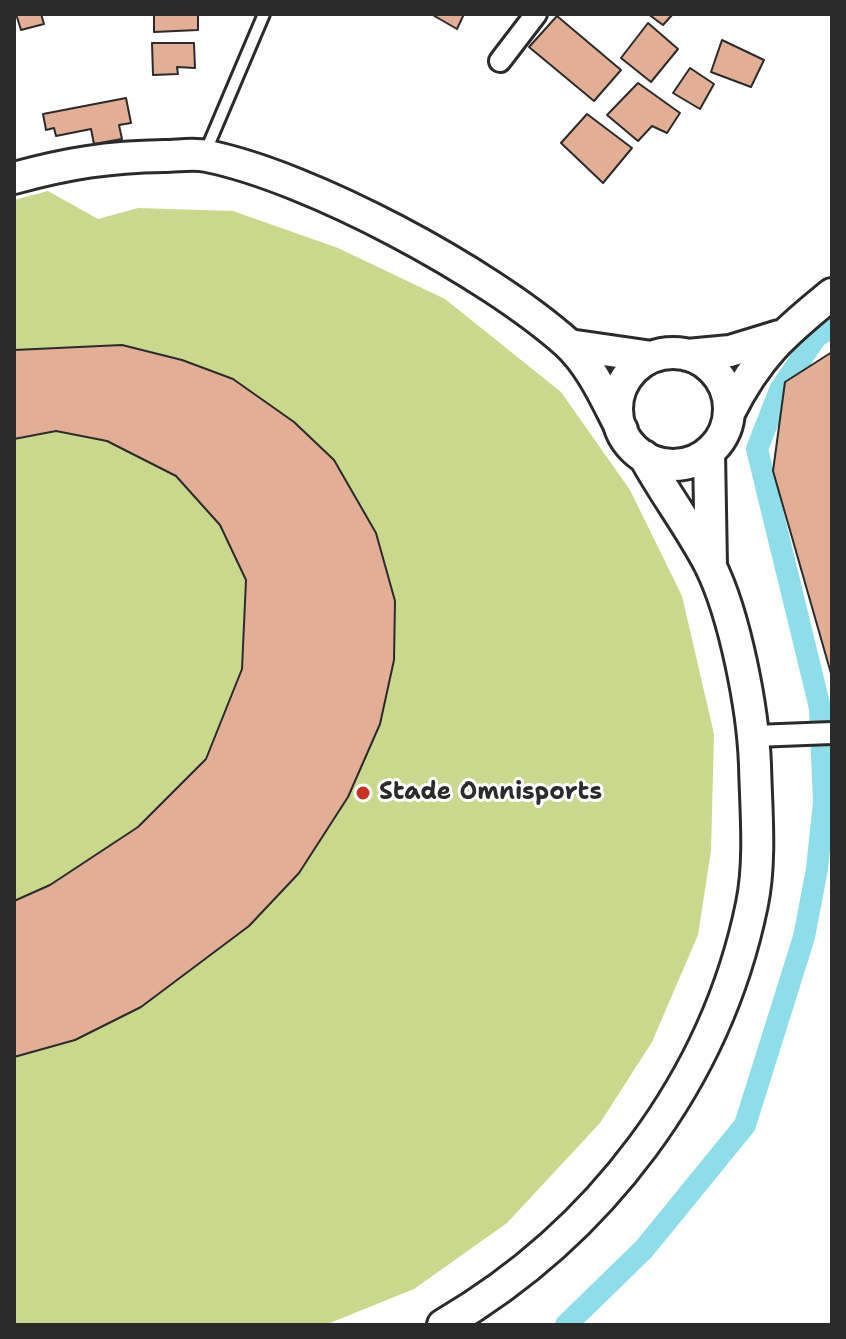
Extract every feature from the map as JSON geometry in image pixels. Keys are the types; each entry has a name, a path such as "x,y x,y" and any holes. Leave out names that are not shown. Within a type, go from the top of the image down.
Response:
{"main road":[{"path":"14,178 102,157 205,155 291,182 360,214 500,294 569,345 597,381 622,430 644,456 711,566 739,655 755,736 753,901 719,1019 694,1069 655,1131 564,1236 512,1279 443,1325"},
{"path":"644,456 660,464 677,465 694,462 709,453 719,441 745,380 779,336 832,294"},
{"path":"622,430 618,413 623,387 638,366 652,357 670,353 687,355 730,351 779,336"},
{"path":"569,345 652,357"},
{"path":"687,355 701,361 723,383 729,413"},
{"path":"709,453 711,566"}],"street":[{"path":"500,61 536,14"},
{"path":"755,736 832,733"}],"lane":[{"path":"205,155 264,14"}],"green space":[{"name":"Stade Omnisports","path":"48,191 98,219 138,208 233,211 338,248 445,299 561,392 630,490 682,596 714,734 711,851 698,935 652,1042 600,1123 507,1223 414,1289 325,1325 14,1325 14,200"}],"building":[{"path":"16,14 41,14 44,24 21,30"},
{"path":"154,14 198,14 198,30 154,32"},
{"path":"431,14 464,14 457,29"},
{"path":"648,14 673,14 663,25"},
{"path":"557,16 621,70 594,101 529,47"},
{"path":"648,23 678,49 651,82 621,58"},
{"path":"722,40 764,60 751,87 711,72"},
{"path":"152,43 194,43 195,68 177,67 178,74 153,75"},
{"path":"690,68 714,84 700,109 673,93"},
{"path":"638,83 680,113 667,133 652,126 638,141 607,115"},
{"path":"126,98 131,123 119,125 122,139 94,144 91,129 56,136 54,128 46,130 43,114"},
{"path":"587,114 632,148 603,183 561,143"},
{"path":"122,345 182,360 233,379 294,422 334,460 376,533 395,601 394,660 380,724 348,797 299,873 249,926 141,1007 75,1040 14,1057 14,901 50,885 138,827 206,759 242,669 246,580 220,525 176,476 107,441 56,431 14,439 14,350"},
{"path":"832,352 832,677 773,471 785,382"}],"waterway":[{"path":"566,1325 644,1249 745,1125 804,937 817,869 824,802 820,708 757,449 780,390 816,337 832,327"}],"place":[{"name":"Stade Omnisports","path":"363,793"}]}
